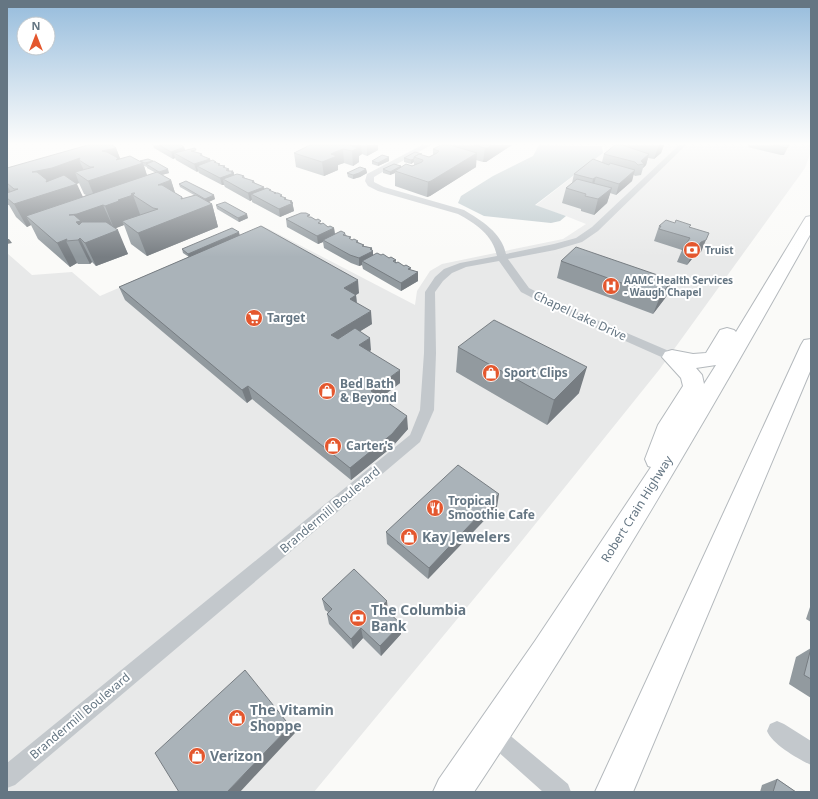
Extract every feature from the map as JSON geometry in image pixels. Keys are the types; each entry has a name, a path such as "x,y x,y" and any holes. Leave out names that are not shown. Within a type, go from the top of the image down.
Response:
{"highway":[{"name":"Robert Crain Highway","path":"452,792 493,734 637,512 811,220"},
{"path":"672,357 693,361 712,359 758,284 789,258"},
{"path":"614,792 811,344"},
{"path":"637,512 670,425 694,386 691,375 672,357"}],"street":[{"name":"Chapel Lake Drive","path":"370,182 410,202 465,220 476,230 490,249 502,258 514,278 525,290 562,309 672,357"},
{"name":"Brandermill Boulevard","path":"7,777 415,438 427,410 430,353 430,292 439,279 448,272 463,265 555,247 580,240 595,229 644,182"},
{"path":"777,731 811,754"},
{"path":"493,734 560,792"}],"shaded area":[{"path":"483,182 565,182 535,205 566,216 560,221 551,223 484,216 458,203 461,196"},
{"path":"565,182 795,182 659,370 516,548 314,792 7,792 7,253 32,275 72,272 100,296 263,226 415,305 417,291 430,271 442,264 563,239 586,224 535,206"}],"building":[{"path":"75,182 77,184 14,204 7,198 7,193 18,189 14,189 7,183"},
{"path":"126,182 165,182 158,185 162,185 182,197 181,199 196,195 212,204 138,233 122,221 158,209 153,208 133,195 105,206 103,205 77,214 69,215 74,215 81,221 76,222 79,225 82,222 106,222 118,230 85,243 80,238 78,240 66,241 67,239 57,243 26,216"},
{"path":"189,182 214,195 205,199 179,184"},
{"path":"229,182 253,182 264,187 248,193"},
{"path":"573,182 590,182 612,188 598,199 585,196 586,194 566,188"},
{"path":"267,188 282,195 280,196 286,198 284,199 292,201 290,202 293,203 279,209 251,194"},
{"path":"225,202 247,214 238,218 216,205"},
{"path":"301,213 306,213 310,215 307,216 321,221 318,223 323,223 328,227 330,226 334,228 317,236 286,219"},
{"path":"666,220 675,223 676,220 691,225 689,227 709,233 706,240 701,242 693,253 682,250 690,238 659,229 661,226 659,226"},
{"path":"261,226 358,280 344,288 356,295 350,299 371,311 331,335 338,339 355,328 370,338 359,345 400,370 371,391 407,416 392,434 350,468 248,386 242,390 119,287"},
{"path":"232,228 239,232 188,254 182,249"},
{"path":"341,231 345,233 343,235 351,237 349,238 352,240 354,239 358,241 356,242 364,245 362,246 372,248 370,249 373,251 359,258 350,255 323,240"},
{"path":"576,247 672,280 660,297 561,261"},
{"path":"377,253 381,255 383,254 389,258 391,257 396,260 393,261 396,263 398,262 404,266 406,265 411,268 408,269 418,272 401,283 362,261"},
{"path":"494,320 587,367 554,400 458,347"},
{"path":"458,465 499,494 429,568 386,532"},
{"name":"The Columbia Bank","path":"354,569 387,601 382,606 401,624 380,646 361,628 351,639 327,614 332,609 322,599"},
{"path":"811,648 811,679 804,675"},
{"path":"245,670 290,726 227,792 179,792 155,753"},
{"path":"777,779 796,792 773,792"}],"place":[{"name":"Truist","path":"692,250"},
{"name":"AAMC Health Services - Waugh Chapel","path":"611,286"},
{"name":"Target","path":"254,318"},
{"name":"Sport Clips","path":"491,373"},
{"name":"Bed Bath & Beyond","path":"327,391"},
{"name":"Carter's","path":"333,446"},
{"name":"Tropical Smoothie Cafe","path":"435,508"},
{"name":"Kay Jewelers","path":"409,537"},
{"name":"The Columbia Bank","path":"358,618"},
{"name":"The Vitamin Shoppe","path":"237,718"},
{"name":"Verizon","path":"197,756"}]}
